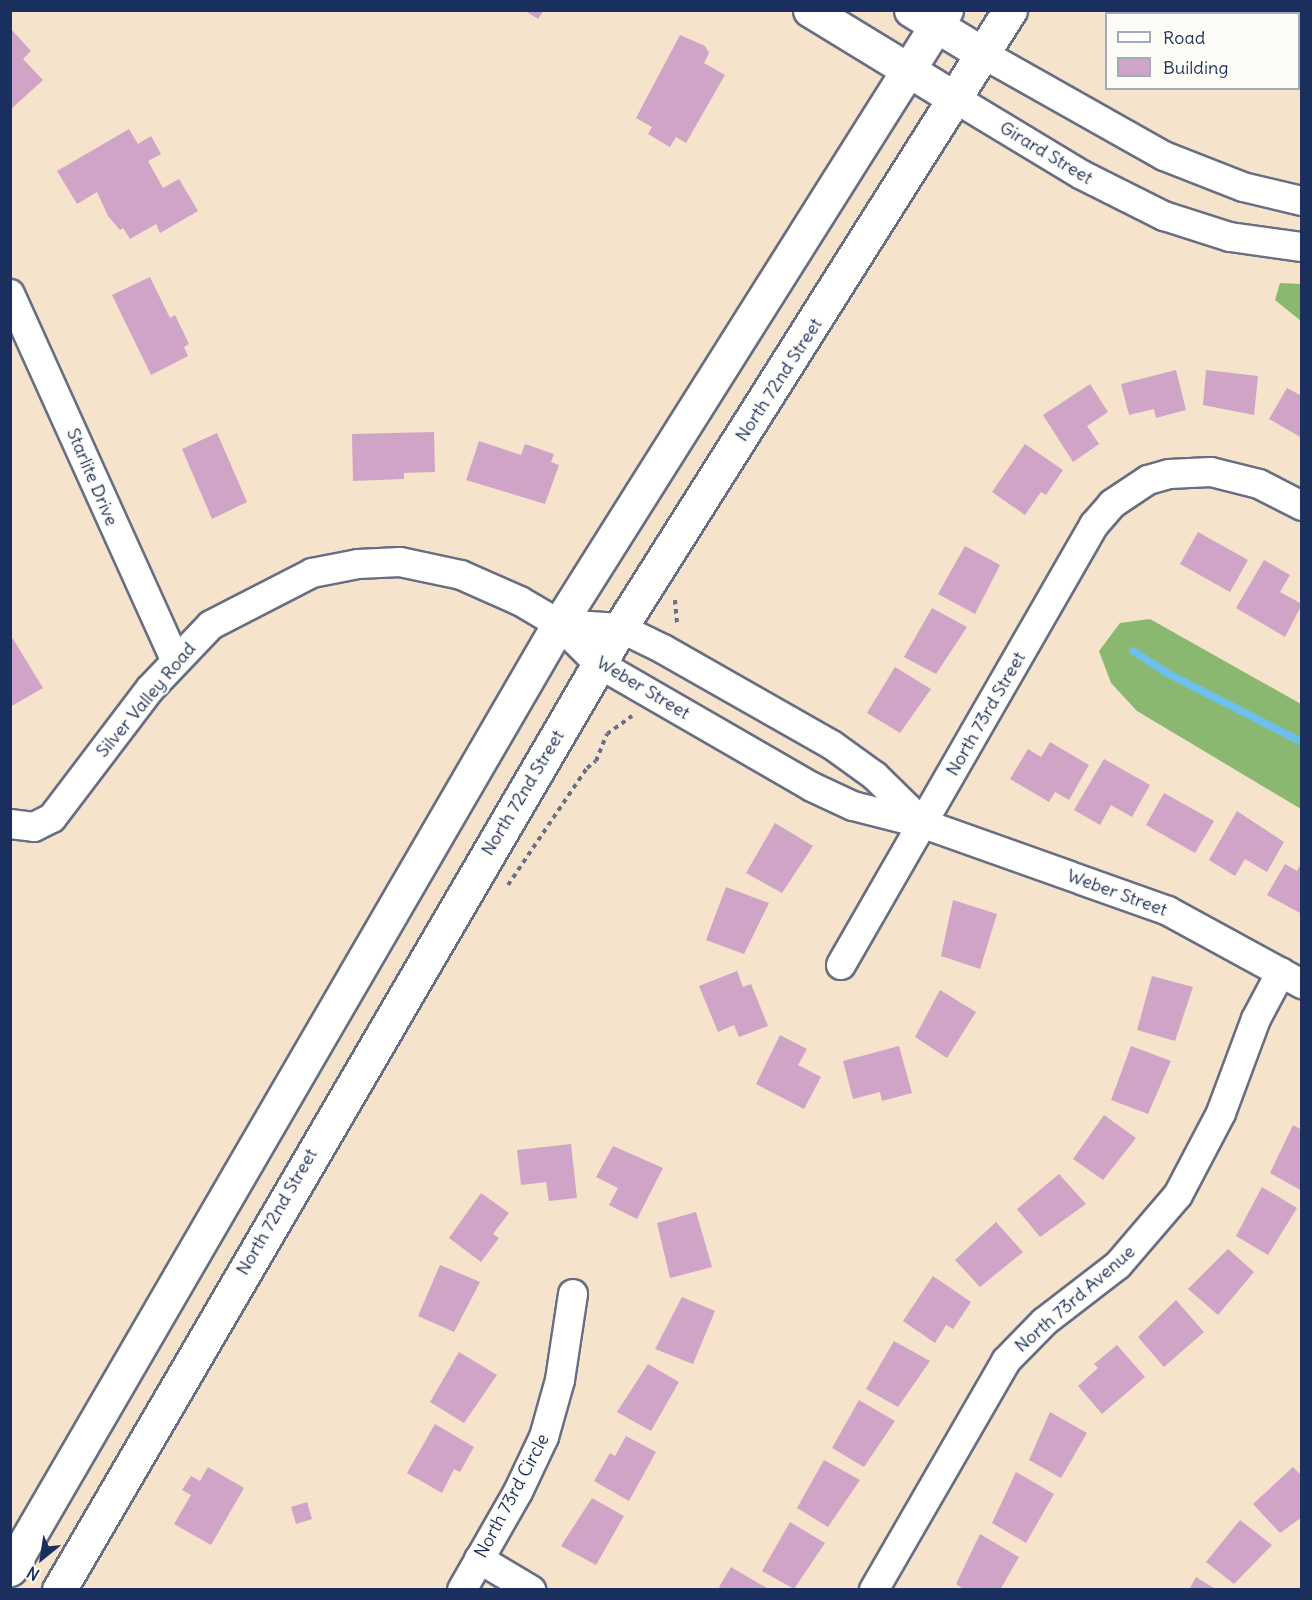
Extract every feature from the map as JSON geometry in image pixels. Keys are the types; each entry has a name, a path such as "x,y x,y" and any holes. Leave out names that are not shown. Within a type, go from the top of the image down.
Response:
{"main road":[{"name":"Girard Street","path":"810,10 956,99"},
{"name":"North 72nd Street","path":"59,1590 620,628 956,99 1010,10"},
{"path":"10,1569 559,624 909,70 931,16 983,54"}],"street":[{"path":"983,54 1164,156 1243,188 1302,201"},
{"name":"Girard Street","path":"956,99 1090,180 1164,216 1230,237 1302,247"},
{"name":"Starlite Drive","path":"10,294 175,660"},
{"name":"North 73rd Street","path":"841,965 1094,525 1112,504 1148,480 1190,472 1227,475 1259,484 1302,506"},
{"name":"Silver Valley Road","path":"10,824 34,827 52,818 175,660 211,625 275,589 312,573 358,564 400,562 461,574 501,591 559,624"},
{"name":"Weber Street","path":"559,624 620,628 832,745 875,776 924,824"},
{"name":"Weber Street","path":"559,624 599,664 812,787 853,806 924,824 1168,911 1291,978"},
{"name":"North 73rd Avenue","path":"874,1590 1006,1361 1044,1322 1118,1265 1178,1195 1221,1113 1256,1019 1291,978"},
{"name":"North 73rd Circle","path":"462,1590 518,1492 552,1415 573,1294"},
{"path":"479,1559 531,1590"}],"green space":[{"path":"1280,283 1301,284 1301,321 1275,300"},
{"path":"1150,619 1301,704 1301,809 1137,711 1111,683 1099,651 1120,623"}],"building":[{"path":"524,10 544,10 538,19"},
{"path":"10,28 31,51 23,59 43,80 10,110"},
{"path":"680,35 705,46 709,53 704,63 725,75 686,143 676,137 670,147 648,134 652,127 636,118"},
{"path":"129,129 138,144 151,136 161,154 148,161 163,188 179,179 198,211 160,233 156,224 130,239 123,228 120,230 108,216 97,192 77,204 57,171"},
{"path":"150,277 170,318 175,315 189,344 184,347 188,356 151,375 112,295"},
{"path":"1176,370 1186,410 1156,418 1154,409 1129,415 1121,384"},
{"path":"1206,370 1258,376 1254,415 1203,405"},
{"path":"1090,384 1108,412 1087,426 1099,444 1073,462 1043,415"},
{"path":"1287,388 1302,396 1302,438 1269,419"},
{"path":"434,432 435,472 404,473 404,479 353,481 352,434"},
{"path":"217,433 247,502 212,519 182,449"},
{"path":"479,441 521,455 525,444 554,454 551,462 559,465 545,504 466,480"},
{"path":"1025,444 1063,470 1046,495 1041,492 1025,515 992,492"},
{"path":"1198,532 1248,560 1230,592 1180,564"},
{"path":"965,546 1000,565 975,614 938,594"},
{"path":"1264,560 1290,575 1280,592 1302,604 1285,637 1236,608"},
{"path":"932,608 967,627 936,674 904,657"},
{"path":"10,634 43,688 10,707"},
{"path":"895,667 931,689 900,733 867,713"},
{"path":"1050,742 1089,765 1069,800 1055,792 1049,802 1010,779 1028,749 1041,757"},
{"path":"1104,759 1150,785 1132,817 1111,805 1100,825 1074,810"},
{"path":"1164,793 1214,821 1195,853 1146,825"},
{"path":"1237,811 1284,842 1267,872 1245,859 1235,876 1209,860"},
{"path":"775,823 813,846 782,893 746,873"},
{"path":"1302,862 1302,914 1267,895 1285,864 1297,871"},
{"path":"726,887 769,903 744,954 706,940"},
{"path":"953,900 997,914 980,969 941,956"},
{"path":"737,971 743,987 751,984 768,1026 739,1037 734,1025 718,1032 699,986"},
{"path":"1152,976 1193,987 1175,1041 1137,1030"},
{"path":"940,990 976,1012 947,1058 915,1037"},
{"path":"780,1035 807,1049 798,1065 821,1077 804,1109 756,1084"},
{"path":"899,1046 912,1093 882,1101 880,1092 853,1099 843,1061"},
{"path":"1131,1046 1171,1061 1148,1114 1111,1100"},
{"path":"1104,1115 1136,1138 1103,1180 1073,1159"},
{"path":"1293,1125 1302,1130 1302,1191 1270,1173"},
{"path":"571,1144 577,1198 549,1201 546,1182 521,1185 517,1150"},
{"path":"613,1146 663,1168 637,1219 609,1205 618,1188 596,1177"},
{"path":"1059,1174 1086,1204 1040,1237 1017,1209"},
{"path":"1262,1187 1297,1208 1268,1255 1236,1236"},
{"path":"481,1193 509,1213 493,1234 499,1238 481,1262 449,1238"},
{"path":"696,1212 712,1267 670,1278 657,1223"},
{"path":"996,1222 1023,1252 980,1287 955,1260"},
{"path":"1228,1249 1254,1272 1218,1315 1188,1289"},
{"path":"440,1265 480,1282 454,1332 418,1316"},
{"path":"933,1276 971,1302 953,1329 946,1325 935,1343 903,1321"},
{"path":"682,1297 715,1311 693,1364 655,1349"},
{"path":"1176,1300 1204,1332 1164,1367 1138,1337"},
{"path":"894,1341 930,1361 898,1407 866,1389"},
{"path":"1117,1345 1145,1377 1102,1414 1078,1386 1098,1368 1094,1364"},
{"path":"459,1352 497,1375 464,1423 430,1402"},
{"path":"648,1364 679,1382 651,1431 617,1412"},
{"path":"859,1400 895,1421 864,1467 832,1448"},
{"path":"1050,1412 1087,1433 1061,1478 1029,1460"},
{"path":"435,1424 474,1447 460,1472 454,1469 442,1493 407,1473"},
{"path":"626,1436 656,1452 629,1501 594,1481 610,1453 615,1456"},
{"path":"824,1460 860,1480 828,1527 797,1508"},
{"path":"208,1467 244,1488 211,1545 174,1524 191,1495 182,1490 191,1476 200,1481"},
{"path":"1293,1467 1302,1476 1302,1517 1280,1533 1253,1504"},
{"path":"1016,1472 1054,1494 1026,1543 992,1523"},
{"path":"592,1498 624,1516 596,1565 561,1546"},
{"path":"307,1502 312,1519 296,1524 291,1507"},
{"path":"1240,1520 1272,1545 1234,1584 1206,1562"},
{"path":"790,1522 825,1543 794,1589 762,1571"},
{"path":"980,1534 1019,1557 1000,1590 965,1590 956,1584"},
{"path":"731,1567 770,1590 723,1590 719,1587"},
{"path":"1196,1577 1217,1590 1189,1590"}],"waterway":[{"path":"1133,651 1167,673 1302,742"}]}
